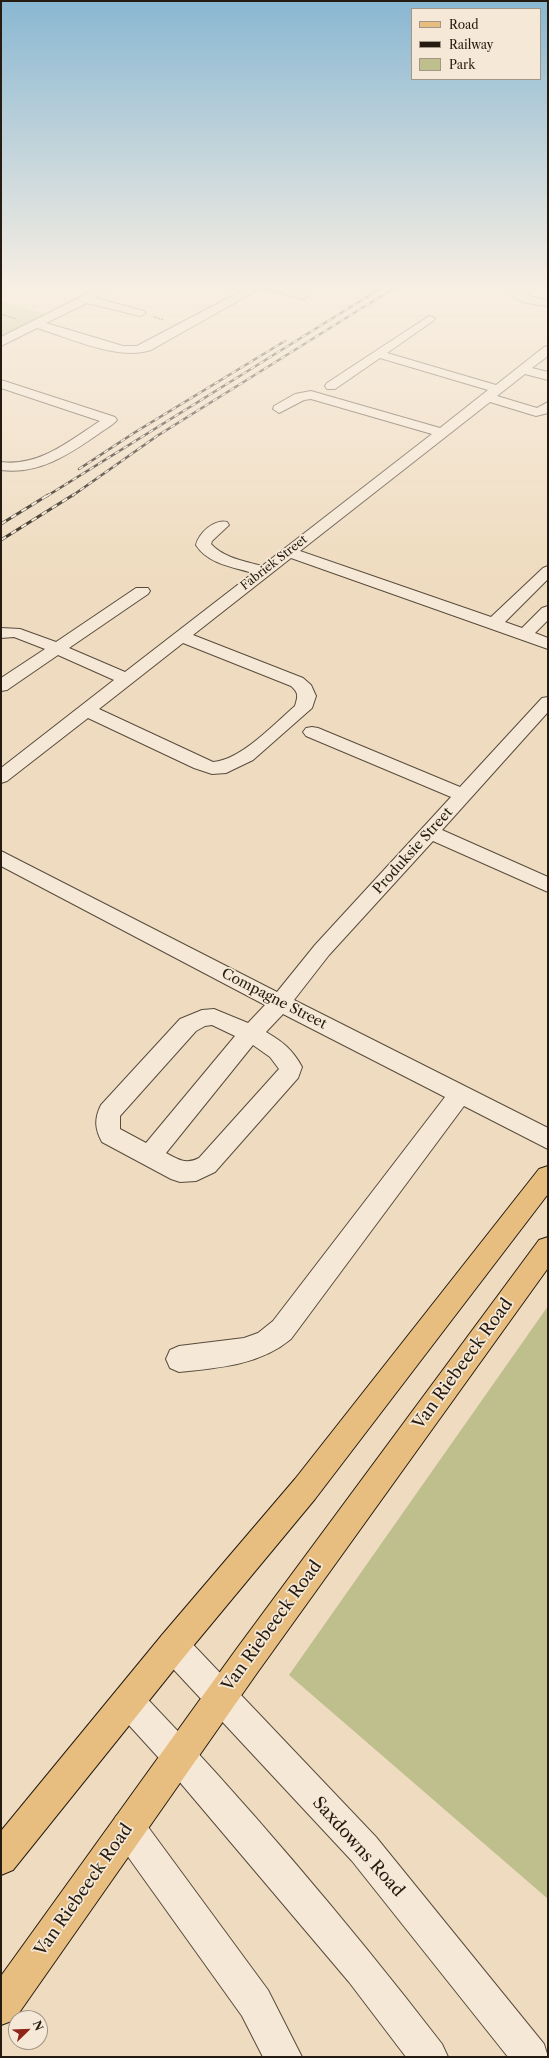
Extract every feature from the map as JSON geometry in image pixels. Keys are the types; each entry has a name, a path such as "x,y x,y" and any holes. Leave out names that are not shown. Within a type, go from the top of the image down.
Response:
{"main road":[{"path":"1,1858 128,1700 304,1488 548,1176"},
{"name":"Van Riebeeck Road","path":"1,2007 220,1698 548,1248"}],"street":[{"path":"1,384 110,420 40,464 17,468 1,466"},
{"path":"466,384 492,393 536,412 542,411 548,406"},
{"name":"Fabriek Street","path":"1,777 504,384"},
{"path":"279,410 300,397 311,395 442,433"},
{"path":"222,525 205,539 203,545 207,550 218,557 264,571"},
{"path":"289,552 525,634 548,644"},
{"path":"494,623 548,571"},
{"path":"1,686 142,591"},
{"path":"525,634 548,611"},
{"path":"1,633 14,632 29,636 126,679"},
{"path":"86,710 200,764 212,768 226,767 247,756 303,708 307,696 305,689 297,682 181,636"},
{"name":"Produksie Street","path":"149,1156 250,1034 280,1003 322,950 548,702"},
{"path":"312,732 464,795"},
{"path":"430,832 548,885"},
{"name":"Compagne Street","path":"1,858 280,1003 548,1139"},
{"path":"214,1017 250,1034 285,1057 291,1067 290,1072 208,1165 191,1172 180,1172 110,1136 107,1124 109,1112 188,1025 197,1020 214,1017"},
{"path":"179,1359 221,1354 250,1348 266,1343 282,1330 460,1094"},
{"name":"Saxdowns Road","path":"173,1646 220,1698 364,1849 531,2057"},
{"path":"128,1700 179,1755 362,1969 429,2057"},
{"path":"128,1828 255,2003 283,2057"}],"green space":[{"path":"548,1306 548,1899 289,1675"}],"railway":[{"path":"79,469 137,431 214,384"},
{"path":"47,496 227,384"},
{"path":"72,496 157,436 240,384"},
{"path":"1,524 48,495"},
{"path":"1,540 73,495"}]}
